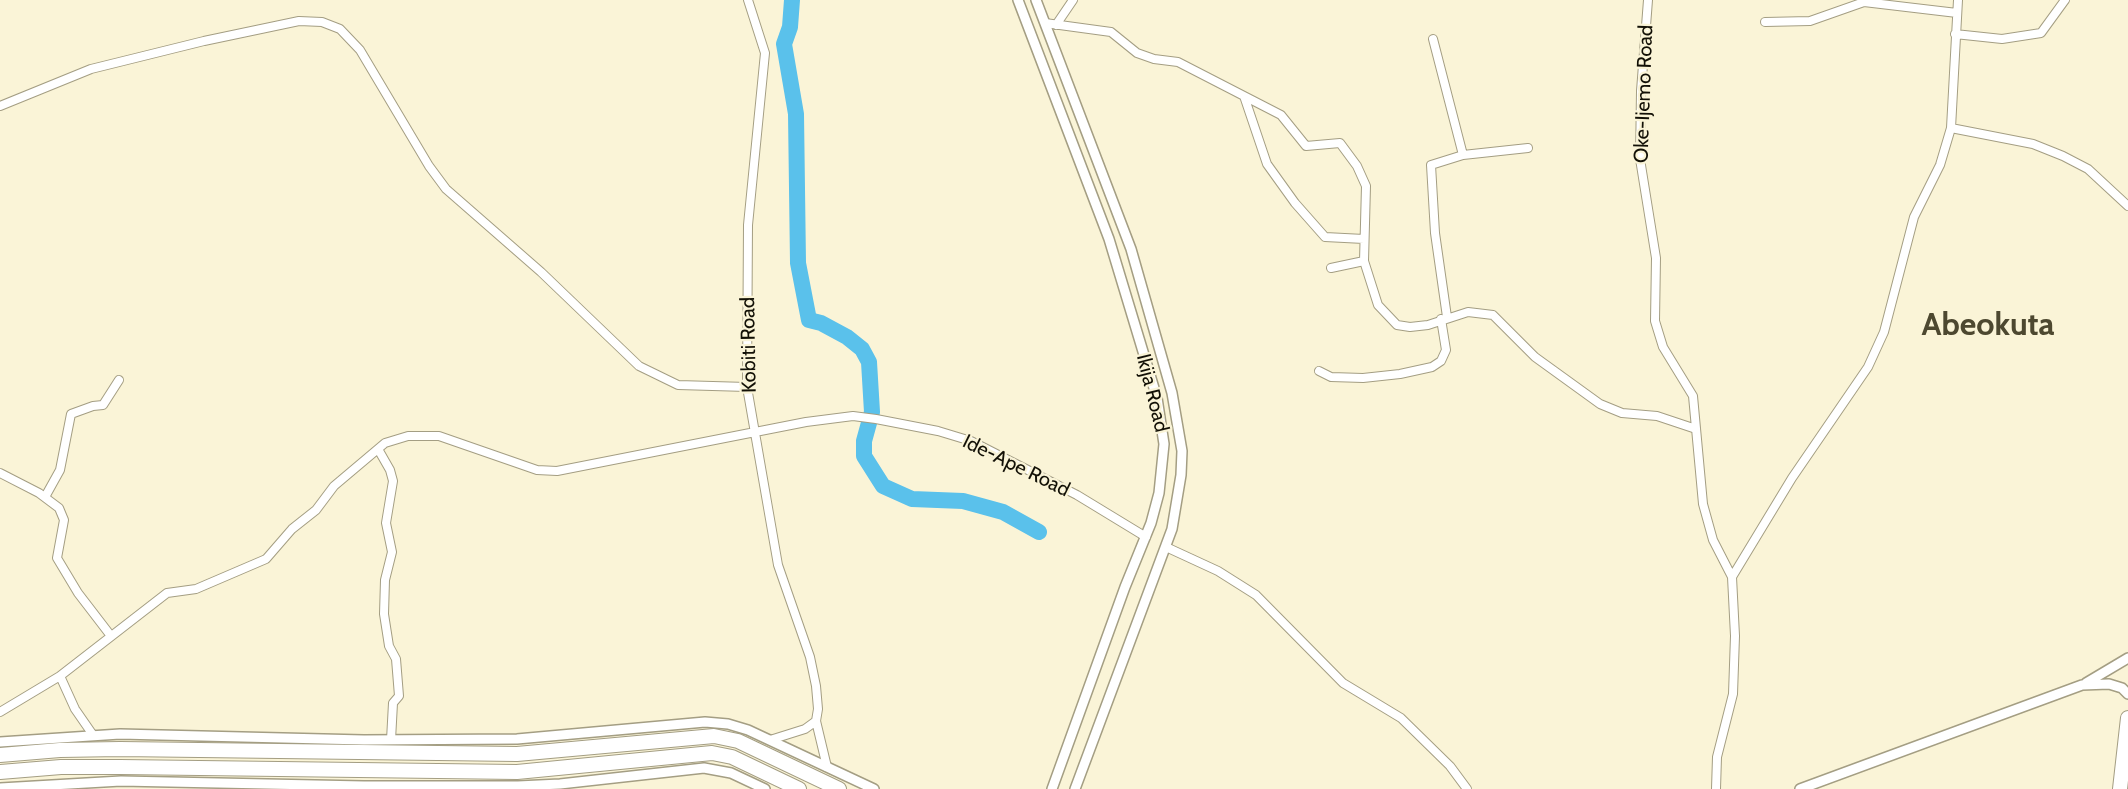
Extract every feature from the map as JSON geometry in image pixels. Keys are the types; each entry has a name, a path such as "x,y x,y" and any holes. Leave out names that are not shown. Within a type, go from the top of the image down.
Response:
{"highway":[{"path":"2120,789 2128,718"},
{"path":"0,755 60,750 120,749 517,754 699,736 724,738 748,745 838,789"},
{"path":"517,739 517,754"},
{"path":"0,772 61,767 120,766 518,782 647,759 701,753 720,754 799,789"}],"street":[{"name":"Kobiti Road","path":"748,0 765,54 748,225 747,387 778,565 810,657 816,686 818,709 816,721 827,767"},
{"name":"Ikija Road","path":"1018,0 1109,239 1158,406 1164,444 1159,493 1146,537 1125,587 1052,789"},
{"name":"Ikija Road","path":"1036,0 1131,249 1172,393 1182,452 1178,501 1166,547 1074,789"},
{"path":"1056,25 1073,0"},
{"name":"Oke-Ijemo Road","path":"1648,0 1640,100 1640,159 1656,258 1658,335 1693,396 1701,491 1707,524 1732,577"},
{"path":"1716,789 1718,757 1732,694 1735,636 1732,577 1786,488 1871,361 1890,315 1914,217 1941,165 1951,128 1958,0"},
{"path":"1955,34 2002,39 2041,33 2065,0"},
{"path":"1765,22 1810,21 1864,2 1957,13"},
{"path":"0,106 91,69 194,43 299,21 322,22 340,29 360,50 429,166 446,189 541,272 639,366 678,386 747,387"},
{"path":"1045,23 1111,32 1137,52 1160,61 1179,62 1281,115 1306,146 1334,141 1343,146 1366,186 1364,261 1378,305 1397,325 1410,327 1428,325 1444,318 1482,311 1493,315 1535,357 1600,404 1623,413 1657,416 1696,429"},
{"path":"1433,39 1462,155"},
{"path":"1244,96 1267,164 1295,203 1325,237 1364,239"},
{"path":"1951,128 2033,144 2063,156 2088,169 2128,206"},
{"path":"1319,371 1331,377 1363,378 1400,374 1432,367 1441,361 1446,350 1431,167 1433,163 1462,155 1528,148"},
{"path":"1331,268 1364,261"},
{"path":"45,497 60,470 71,414 103,405 119,380"},
{"name":"Ide-Ape Road","path":"0,712 60,676 167,593 196,589 266,559 292,529 316,510 334,486 385,443 408,436 439,435 537,470 557,471 684,444 756,433 806,422 856,416 938,431 971,441 1077,495 1146,537"},
{"path":"378,449 390,470 393,481 386,523 392,552 385,580 384,614 389,646 396,659 399,696 393,704 392,740"},
{"path":"0,473 45,497 63,514 57,558 78,593 111,636"},
{"path":"1166,547 1218,571 1256,595 1343,683 1401,718 1450,766 1467,789"},
{"path":"1800,789 2082,685 2128,658"},
{"path":"60,676 75,709 93,735"},
{"path":"2082,685 2109,684 2122,688 2128,694"},
{"path":"770,740 805,729 816,721"},
{"path":"0,741 93,735 392,740 517,739 705,722 728,724 770,740 874,789"},
{"path":"0,788 121,781 221,786 364,786 518,782 560,784 704,768 731,773 765,789"}],"waterway":[{"path":"792,0 790,27 784,44 796,114 798,263 809,320 821,323 847,337 862,349 869,362 872,412 864,441 864,456 883,486 912,499 963,501 1003,512 1039,532"}],"district":[{"name":"Abeokuta","path":"1988,326"}]}
